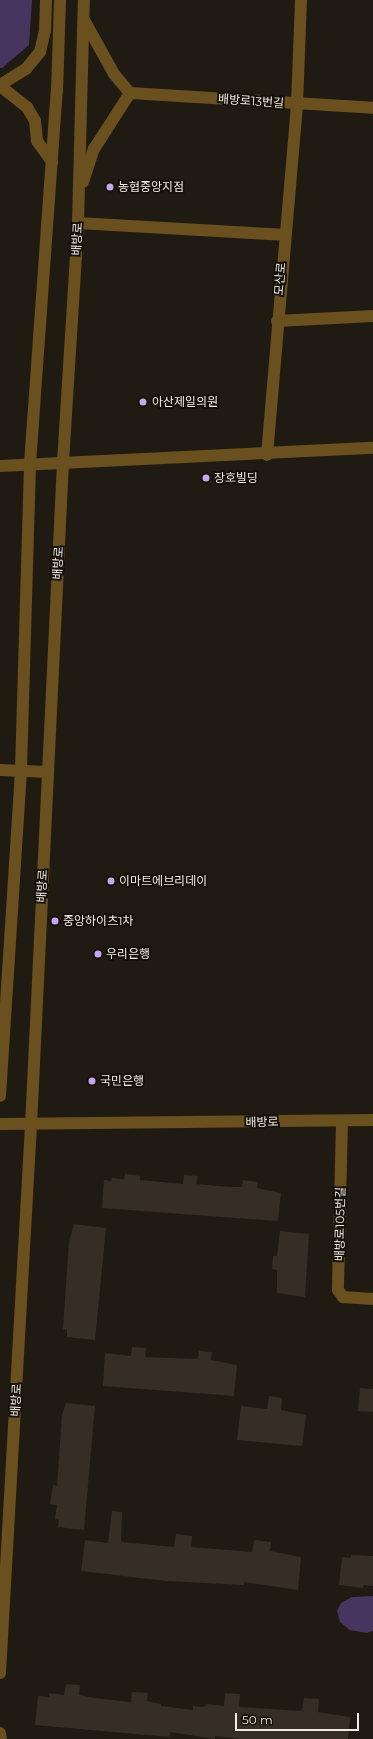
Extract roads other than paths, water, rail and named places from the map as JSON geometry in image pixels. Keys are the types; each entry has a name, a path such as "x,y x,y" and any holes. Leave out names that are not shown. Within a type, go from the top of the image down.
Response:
{"street":[{"path":"46,0 45,30 40,52 26,69 0,86 27,107 35,121 37,141 52,162"},
{"path":"0,1096 21,769 30,464 52,162 60,0"},
{"name":"배방로","path":"0,1673 32,1126 63,462 78,223 84,0"},
{"name":"모산로","path":"266,455 284,234 297,104 301,0"},
{"path":"79,195 94,149 130,93 114,74 83,18"},
{"name":"배방로13번길","path":"130,93 373,108"},
{"path":"78,223 284,234"},
{"path":"277,321 373,316"},
{"path":"0,466 63,462 266,455 373,448"},
{"path":"0,770 21,769 48,772"},
{"name":"배방로","path":"0,1124 32,1126 373,1120"},
{"name":"배방로105번길","path":"342,1121 338,1290 343,1296 373,1299"},
{"path":"0,1733 1,1739"}],"place":[{"name":"농협중앙지점","path":"110,187"},
{"name":"아산제일의원","path":"143,402"},
{"name":"장호빌딩","path":"206,478"},
{"name":"이마트에브리데이","path":"111,881"},
{"name":"중앙하이츠1차","path":"55,921"},
{"name":"우리은행","path":"98,954"},
{"name":"국민은행","path":"92,1081"}]}
